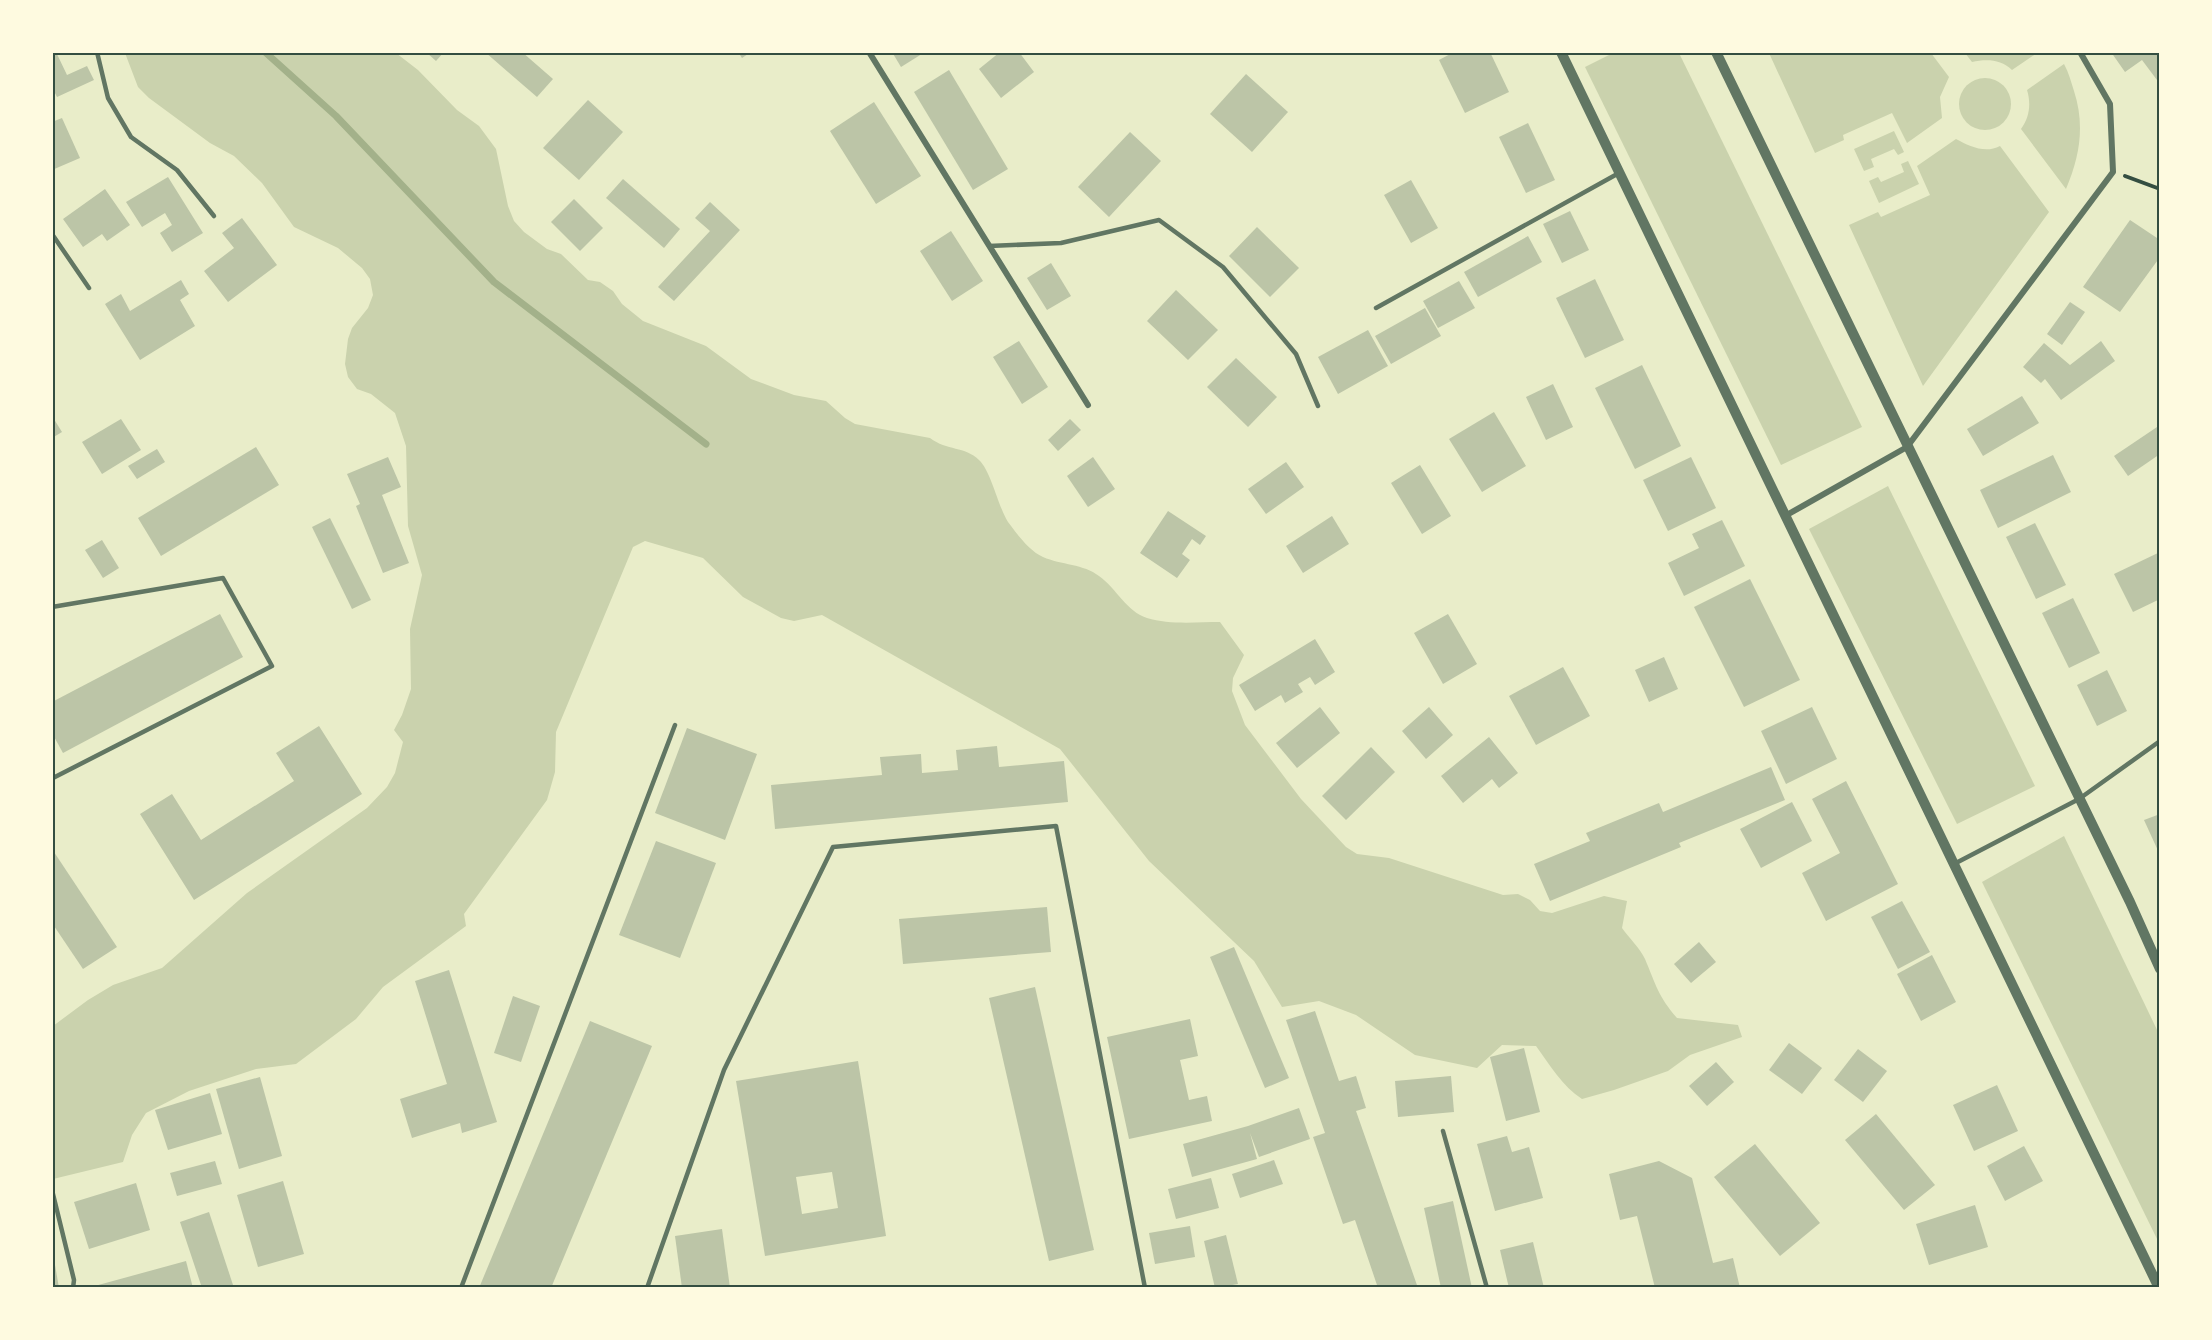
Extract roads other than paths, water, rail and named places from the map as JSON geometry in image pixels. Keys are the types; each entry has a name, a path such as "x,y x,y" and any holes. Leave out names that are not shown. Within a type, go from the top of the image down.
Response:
{"street":[{"path":"869,52 1088,405"},
{"path":"1561,52 2159,1287"},
{"path":"1716,52 2130,902 2160,969"},
{"path":"1785,516 1907,447 2114,172 2109,104 2080,52"}],"lane":[{"path":"97,52 108,98 131,137 177,170 214,216"},
{"path":"1376,308 1619,173"},
{"path":"989,246 1061,243 1159,220 1223,267 1296,354 1318,406"},
{"path":"52,234 89,288"},
{"path":"52,607 223,578 272,666 53,778"},
{"path":"461,1287 675,724"},
{"path":"1954,864 2079,799 2160,741"},
{"path":"647,1287 723,1070 833,847 1056,826 1145,1287"},
{"path":"1443,1131 1487,1287"},
{"path":"52,1190 74,1280 73,1287"}],"waterway":[{"path":"265,52 336,116 494,282 706,444"}]}
